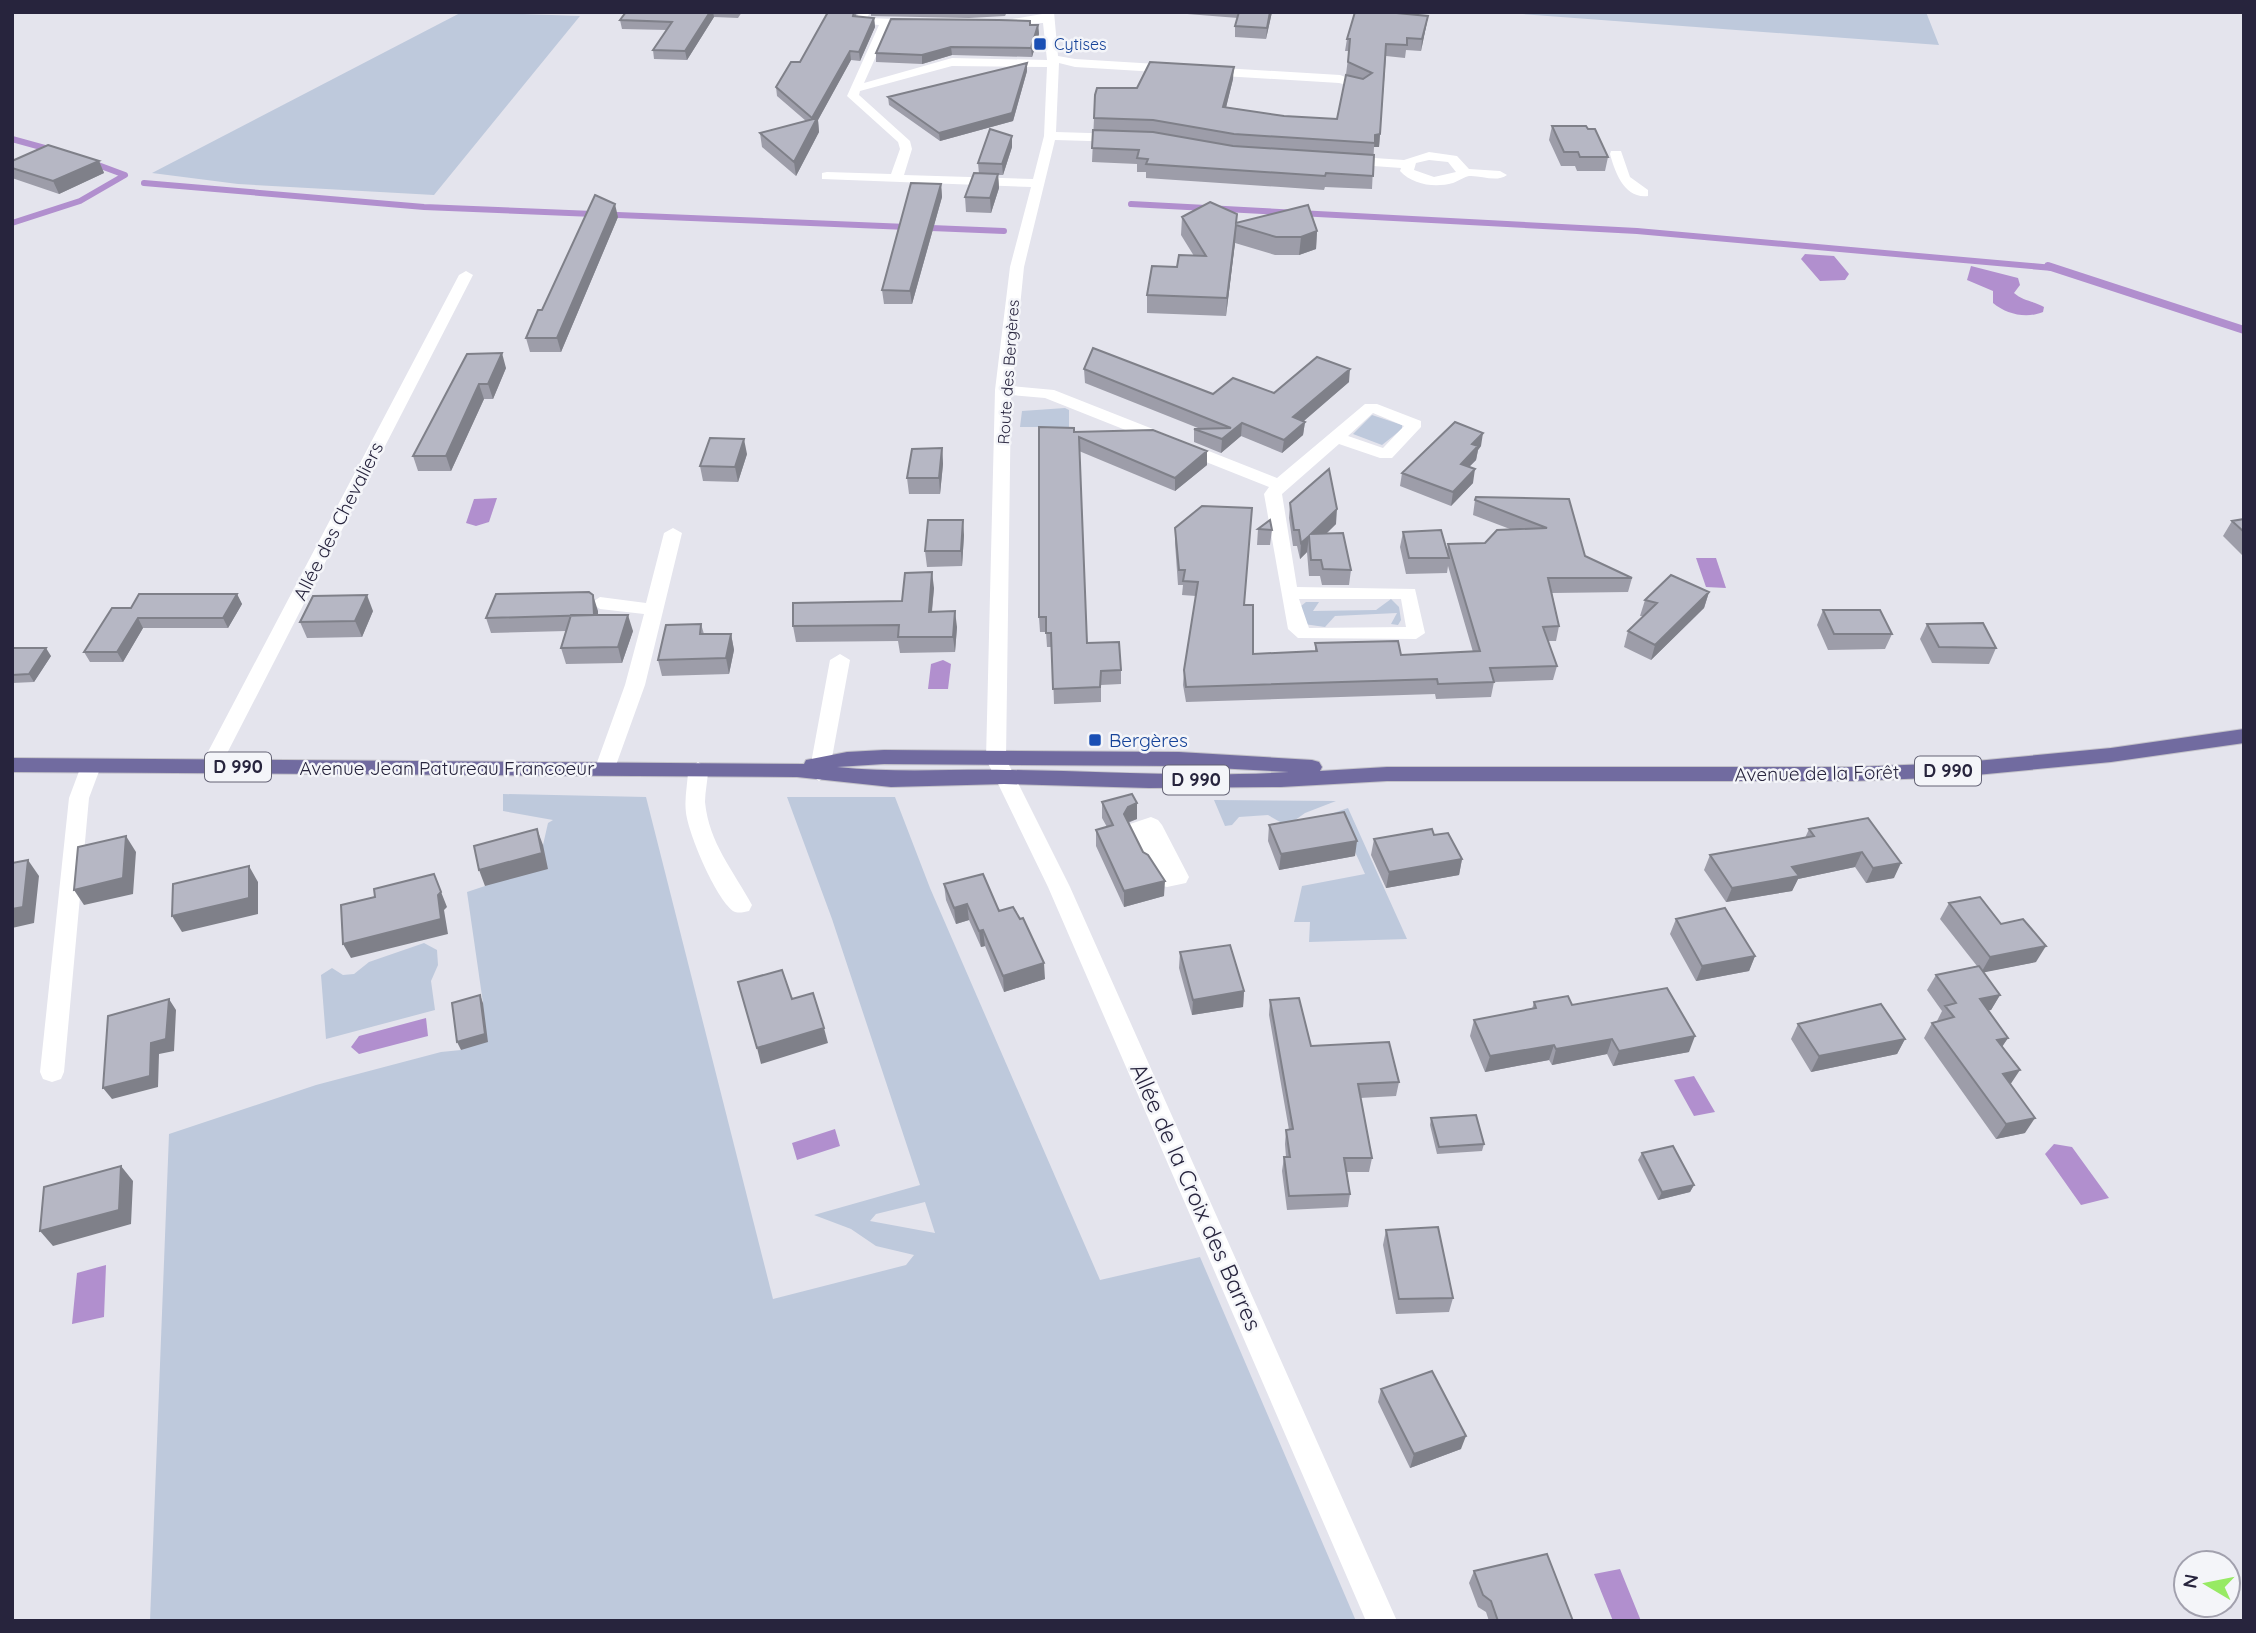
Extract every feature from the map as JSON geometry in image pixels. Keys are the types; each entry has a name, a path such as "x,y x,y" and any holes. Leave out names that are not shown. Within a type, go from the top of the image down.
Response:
{"main road":[{"name":"Avenue de la Forêt","path":"1000,768 1201,780 1387,774 1853,774 1955,771 2111,755 2244,736"},
{"name":"Avenue Jean Patureau Francoeur","path":"12,765 820,768 891,780 1000,768"}],"street":[{"path":"864,12 860,21 928,23"},
{"path":"981,23 1049,16"},
{"name":"Route des Bergères","path":"1000,768 1003,390 1017,267 1051,136 1053,61 1049,16"},
{"path":"886,22 853,96 904,141 906,149 896,178"},
{"path":"855,89 952,62 1053,61 1340,79 1362,85"},
{"path":"1051,136 1140,138"},
{"path":"1615,154 1624,178 1643,193"},
{"path":"1327,159 1407,164 1418,157 1441,156 1460,163 1462,172"},
{"path":"1407,164 1407,171 1413,176 1435,181 1456,178 1462,172 1500,175"},
{"path":"827,176 1038,183"},
{"name":"Allée des Chevaliers","path":"210,767 466,275"},
{"path":"1003,390 1048,393 1279,485"},
{"path":"1289,593 1409,593 1416,633 1305,634 1297,629 1289,593 1273,495 1279,485 1336,438"},
{"path":"605,768 635,685 673,533"},
{"path":"600,603 654,610"},
{"path":"820,768 840,660"},
{"path":"52,1072 79,798 91,766"},
{"name":"Allée de la Croix des Barres","path":"1000,768 1059,887 1382,1621"},
{"path":"698,769 694,797 698,822 717,866 741,905"}],"shaded area":[{"path":"462,12 580,16 434,195 238,184 152,173"},
{"path":"1494,12 1926,12 1939,45"},
{"path":"1805,254 1834,256 1849,274 1845,280 1820,281 1801,259"},
{"path":"1971,266 2018,278 2020,285 2014,293 2044,307 2043,312 2023,315 1998,307 1993,303 1993,291 1967,280"},
{"path":"1069,410 1069,427 1020,427 1022,411"},
{"path":"1372,415 1402,425 1402,429 1382,445 1353,434"},
{"path":"497,498 489,522 476,526 466,523 474,499"},
{"path":"1696,558 1716,558 1726,588 1706,587"},
{"path":"1391,599 1399,607 1401,620 1398,625 1391,624 1397,613 1335,616 1325,627 1304,624 1301,606 1306,602 1319,602 1313,611 1376,610"},
{"path":"943,660 951,664 948,689 928,689 931,664"},
{"path":"503,794 646,797 773,1299 906,1265 914,1255 876,1246 851,1229 814,1215 920,1185 832,919 787,797 895,797 930,888 1100,1280 1200,1257 1356,1621 150,1621 169,1134 316,1085 441,1052 461,1050 483,1003 467,892 485,886 543,845 548,823 553,820 503,811","holes":["925,1202 935,1233 870,1221 876,1214"]},
{"path":"1214,800 1336,801 1305,813 1287,826 1268,815 1239,817 1232,825 1225,826"},
{"path":"1348,808 1407,939 1309,942 1310,922 1294,922 1302,886 1365,874 1342,823 1322,817"},
{"path":"424,943 437,950 438,965 431,981 435,1010 326,1039 321,975 332,968 343,975 354,974 369,962"},
{"path":"426,1018 428,1036 359,1054 351,1047 359,1036"},
{"path":"1694,1076 1715,1112 1694,1116 1674,1080"},
{"path":"835,1129 840,1146 797,1160 792,1143"},
{"path":"2054,1144 2072,1147 2109,1198 2081,1205 2045,1154"},
{"path":"106,1265 104,1317 72,1324 77,1273"},
{"path":"1620,1569 1641,1621 1613,1621 1594,1574"}],"building":[{"path":"626,12 710,12 685,51 653,50 672,22 620,20"},
{"path":"828,12 854,12 853,16 874,18 859,52 850,51 812,118 776,87 791,62 800,62"},
{"path":"1239,12 1270,12 1267,28 1235,26"},
{"path":"1355,12 1428,16 1422,39 1407,38 1407,45 1386,44 1380,134 1375,135 1375,143 1234,134 1153,120 1094,118 1097,88 1137,88 1150,62 1234,67 1223,107 1284,116 1337,119 1346,75 1363,79 1372,73 1348,62 1350,39 1347,39"},
{"path":"891,19 1030,21 1030,25 1038,25 1031,48 951,47 922,55 876,53"},
{"path":"1027,63 1012,113 939,133 888,97"},
{"path":"817,118 794,162 760,133"},
{"path":"1552,126 1586,126 1588,129 1595,129 1608,157 1580,157 1578,152 1564,152"},
{"path":"990,129 1012,136 1002,164 978,163"},
{"path":"1093,130 1153,132 1233,146 1374,155 1373,176 1326,173 1325,176 1146,164 1148,159 1137,158 1139,150 1092,148"},
{"path":"48,145 99,161 53,181 12,168 12,161"},
{"path":"974,173 998,174 990,198 965,197"},
{"path":"911,183 941,184 910,291 882,290"},
{"path":"595,195 615,204 557,338 526,338 538,310 542,310"},
{"path":"1210,202 1237,214 1236,223 1308,205 1317,231 1301,237 1276,237 1236,225 1227,298 1147,295 1152,266 1177,267 1179,255 1206,256 1182,217"},
{"path":"1093,348 1213,394 1233,378 1274,393 1317,357 1350,369 1293,417 1305,422 1284,440 1242,423 1222,439 1194,429 1231,428 1084,369"},
{"path":"502,353 488,384 479,384 446,456 413,456 467,354"},
{"path":"1455,422 1483,433 1472,444 1478,446 1461,464 1475,469 1453,492 1402,473"},
{"path":"1039,427 1074,428 1074,432 1153,430 1207,451 1175,478 1079,437 1087,643 1119,642 1121,670 1101,671 1100,687 1053,689 1051,633 1046,633 1046,617 1039,617"},
{"path":"710,438 744,439 735,467 700,466"},
{"path":"942,448 939,478 907,478 912,449"},
{"path":"1329,469 1337,509 1311,534 1343,533 1351,570 1323,569 1321,560 1311,560 1309,536 1301,543 1299,530 1294,530 1290,503"},
{"path":"1476,497 1569,499 1585,556 1632,578 1548,578 1559,626 1543,627 1557,666 1490,668 1494,682 1438,684 1437,679 1186,687 1184,670 1198,582 1183,581 1185,570 1179,570 1175,528 1202,506 1252,508 1244,605 1253,605 1253,654 1317,651 1315,643 1398,641 1401,655 1480,651 1448,544 1485,543 1497,530 1547,528 1475,500"},
{"path":"2244,519 2244,532 2232,521"},
{"path":"928,520 963,520 961,551 925,551"},
{"path":"1270,520 1272,530 1258,529"},
{"path":"1441,530 1449,558 1409,558 1403,532"},
{"path":"932,572 929,612 955,611 953,637 898,637 899,625 793,626 793,603 902,601 905,573"},
{"path":"1671,575 1709,592 1655,645 1628,631 1657,603 1645,600"},
{"path":"589,592 593,595 594,615 486,618 496,594"},
{"path":"139,594 237,594 223,618 138,618 117,652 84,652 112,608 131,608"},
{"path":"367,595 355,621 300,622 313,596"},
{"path":"1823,610 1880,610 1892,634 1834,634"},
{"path":"571,615 628,615 618,647 561,648"},
{"path":"1983,623 1996,648 1939,647 1927,624"},
{"path":"701,624 700,634 731,634 726,658 658,660 666,625"},
{"path":"12,648 46,648 29,674 12,675"},
{"path":"1132,794 1137,803 1128,807 1124,814 1143,852 1148,855 1165,881 1124,891 1096,830 1113,825 1102,802"},
{"path":"1344,812 1357,841 1281,854 1269,825"},
{"path":"1868,818 1901,863 1873,868 1862,852 1792,867 1799,876 1732,888 1710,855 1814,836 1809,829"},
{"path":"537,829 542,853 479,870 474,846"},
{"path":"1432,829 1434,835 1448,833 1462,859 1389,872 1374,839"},
{"path":"126,836 123,878 74,890 78,847"},
{"path":"28,860 23,907 12,909 12,863"},
{"path":"249,866 249,898 172,916 173,884"},
{"path":"434,874 441,892 438,895 441,919 343,944 341,905 375,897 374,889"},
{"path":"983,874 999,911 1013,907 1020,919 1023,918 1044,963 1003,976 983,930 979,931 967,904 954,908 944,884"},
{"path":"1980,897 2001,924 2023,919 2046,946 1990,957 1949,903"},
{"path":"1725,908 1755,956 1702,966 1676,919"},
{"path":"1230,945 1244,991 1193,1000 1180,952"},
{"path":"1979,966 2000,995 1980,999 2008,1038 1997,1040 2020,1070 2003,1074 2035,1118 2006,1124 1932,1023 1954,1017 1945,1006 1956,1003 1936,975"},
{"path":"782,970 792,999 813,993 824,1028 757,1048 738,982"},
{"path":"1667,988 1695,1036 1619,1051 1612,1039 1556,1049 1554,1045 1490,1056 1474,1020 1536,1008 1534,1002 1568,996 1572,1005"},
{"path":"480,995 485,1034 457,1042 452,1003"},
{"path":"1299,998 1311,1046 1389,1042 1399,1082 1358,1084 1372,1158 1344,1158 1350,1194 1289,1196 1284,1157 1290,1157 1286,1130 1293,1129 1270,1000"},
{"path":"169,999 166,1039 151,1043 150,1076 103,1088 108,1016"},
{"path":"1881,1004 1905,1039 1819,1056 1798,1024"},
{"path":"1476,1115 1484,1144 1439,1147 1431,1118"},
{"path":"1673,1146 1694,1185 1662,1192 1642,1153"},
{"path":"121,1166 119,1210 40,1231 44,1187"},
{"path":"1438,1227 1453,1298 1399,1299 1386,1230"},
{"path":"1432,1371 1466,1436 1414,1454 1381,1389"},
{"path":"1547,1554 1573,1621 1498,1621 1491,1601 1483,1595 1474,1571"}],"waterway":[{"path":"12,139 52,150"},
{"path":"12,223 80,201 125,175 90,162"},
{"path":"144,183 424,207 1004,231"},
{"path":"1131,204 1637,231 2053,268"},
{"path":"2048,266 2244,330"}],"place":[{"name":"Cytises","path":"1040,44"},
{"name":"Bergères","path":"1095,740"}]}
